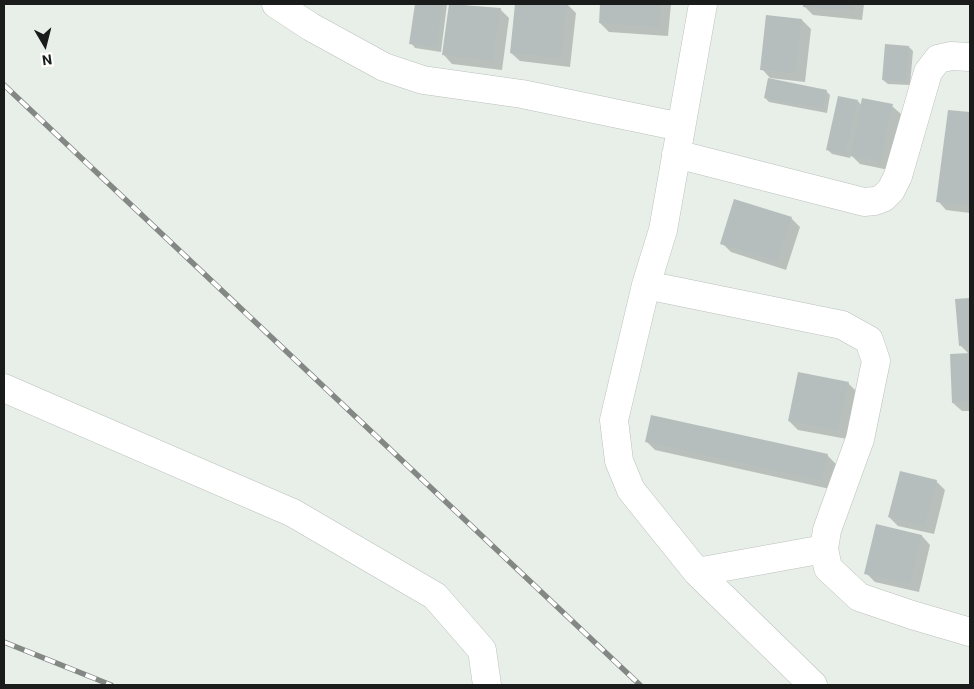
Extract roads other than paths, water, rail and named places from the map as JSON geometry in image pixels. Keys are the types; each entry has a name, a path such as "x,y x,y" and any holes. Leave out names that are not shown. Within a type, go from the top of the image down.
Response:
{"street":[{"path":"276,4 311,27 384,67 423,80 522,94 681,127"},
{"path":"703,4 663,230 646,285 614,420 619,461 631,490 697,572 813,685"},
{"path":"676,154 864,202 875,201 883,198 892,190 898,176 928,72 938,59 951,56 970,57"},
{"path":"646,285 842,325 869,340 876,361 862,431 827,530 824,549 828,568 859,596 912,616 970,632"},
{"path":"4,388 293,513 435,596 482,650 487,685"},
{"path":"697,572 824,549"}],"railway":[{"path":"4,85 640,685"},
{"path":"4,642 111,685"}]}
